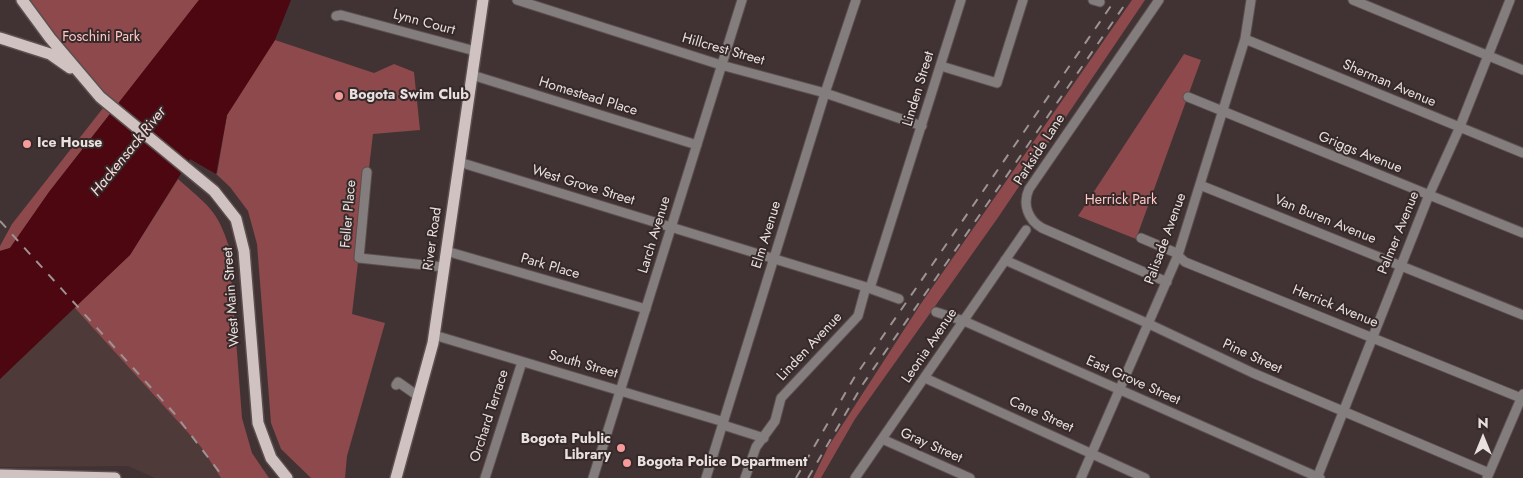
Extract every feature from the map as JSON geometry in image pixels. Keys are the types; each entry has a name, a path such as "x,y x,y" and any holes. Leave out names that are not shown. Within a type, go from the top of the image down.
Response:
{"main road":[{"path":"22,0 50,38 86,80"},
{"name":"River Road","path":"396,478 434,335 483,0"},
{"path":"0,38 50,54 86,80"},
{"name":"West Main Street","path":"86,80 104,100 222,199 240,228 244,250 258,423 271,458 287,478"},
{"path":"0,475 115,478"}],"street":[{"name":"Hillcrest Street","path":"517,0 721,65 825,93 922,126"},
{"name":"Larch Avenue","path":"593,478 742,0"},
{"name":"Elm Avenue","path":"706,478 825,93 856,0"},
{"name":"Linden Street","path":"904,186 961,0"},
{"path":"941,66 997,82 1023,0"},
{"name":"Parkside Lane","path":"1159,0 1029,189 1026,204 1032,220 1042,228 1166,282"},
{"name":"Palisade Avenue","path":"1081,478 1178,256 1245,39 1251,0"},
{"path":"1353,0 1523,70"},
{"name":"Palmer Avenue","path":"1318,478 1428,195 1459,129 1510,0"},
{"name":"Lynn Court","path":"336,16 341,14 476,51"},
{"path":"31,48 50,50 50,38"},
{"name":"Sherman Avenue","path":"1245,39 1523,154"},
{"name":"Homestead Place","path":"472,76 697,144"},
{"name":"Griggs Avenue","path":"1188,97 1523,233"},
{"name":"West Grove Street","path":"459,162 899,299"},
{"name":"Feller Place","path":"367,172 359,258 444,267"},
{"name":"Van Buren Avenue","path":"1200,185 1523,315"},
{"name":"Linden Avenue","path":"745,478 756,447 775,422 781,398 858,316 904,186"},
{"name":"Leonia Avenue","path":"856,478 1026,230"},
{"name":"Herrick Avenue","path":"1141,238 1174,252 1185,262 1373,337 1521,402"},
{"name":"Park Place","path":"446,251 646,309"},
{"name":"Pine Street","path":"1005,260 1253,373 1488,475"},
{"name":"East Grove Street","path":"936,312 964,321 1318,478"},
{"name":"South Street","path":"434,335 620,390 764,438"},
{"name":"Orchard Terrace","path":"485,478 522,362"},
{"name":"Cane Street","path":"925,378 1145,478"},
{"path":"396,384 398,382 418,396"},
{"path":"1488,475 1521,402"},
{"name":"Gray Street","path":"882,439 970,478"}],"shaded area":[{"path":"74,307 201,447 221,478 155,478 128,466 0,467 0,379"}],"green space":[{"name":"Foschini Park","path":"22,0 199,0 49,192 10,248 0,251 0,246 12,224 107,103"},
{"path":"1132,0 1145,0 997,219 855,419 821,478 813,478 828,447 920,305"},
{"path":"275,40 374,73 394,64 414,72 420,130 373,134 352,314 385,323 347,456 345,478 311,478 281,449 271,423 257,244 248,211 230,187 215,173 217,174 227,115"},
{"name":"Herrick Park","path":"1184,54 1201,60 1136,239 1078,216"},
{"path":"178,179 210,208 225,234 229,247 242,418 252,453 269,478 221,478 201,447 74,307 130,255"}],"water":[{"name":"Hackensack River","path":"199,0 291,0 275,40 227,115 216,174 190,159 130,255 0,379 0,251 10,248 49,192"}],"railway":[{"path":"796,478 854,378 1115,0"},
{"path":"808,478 863,384 1128,0"},
{"path":"0,221 174,413 224,478"}],"place":[{"name":"Bogota Swim Club","path":"339,96"},
{"name":"Ice House","path":"27,144"},
{"name":"Bogota Public Library","path":"621,448"},
{"name":"Bogota Police Department","path":"627,463"}]}
